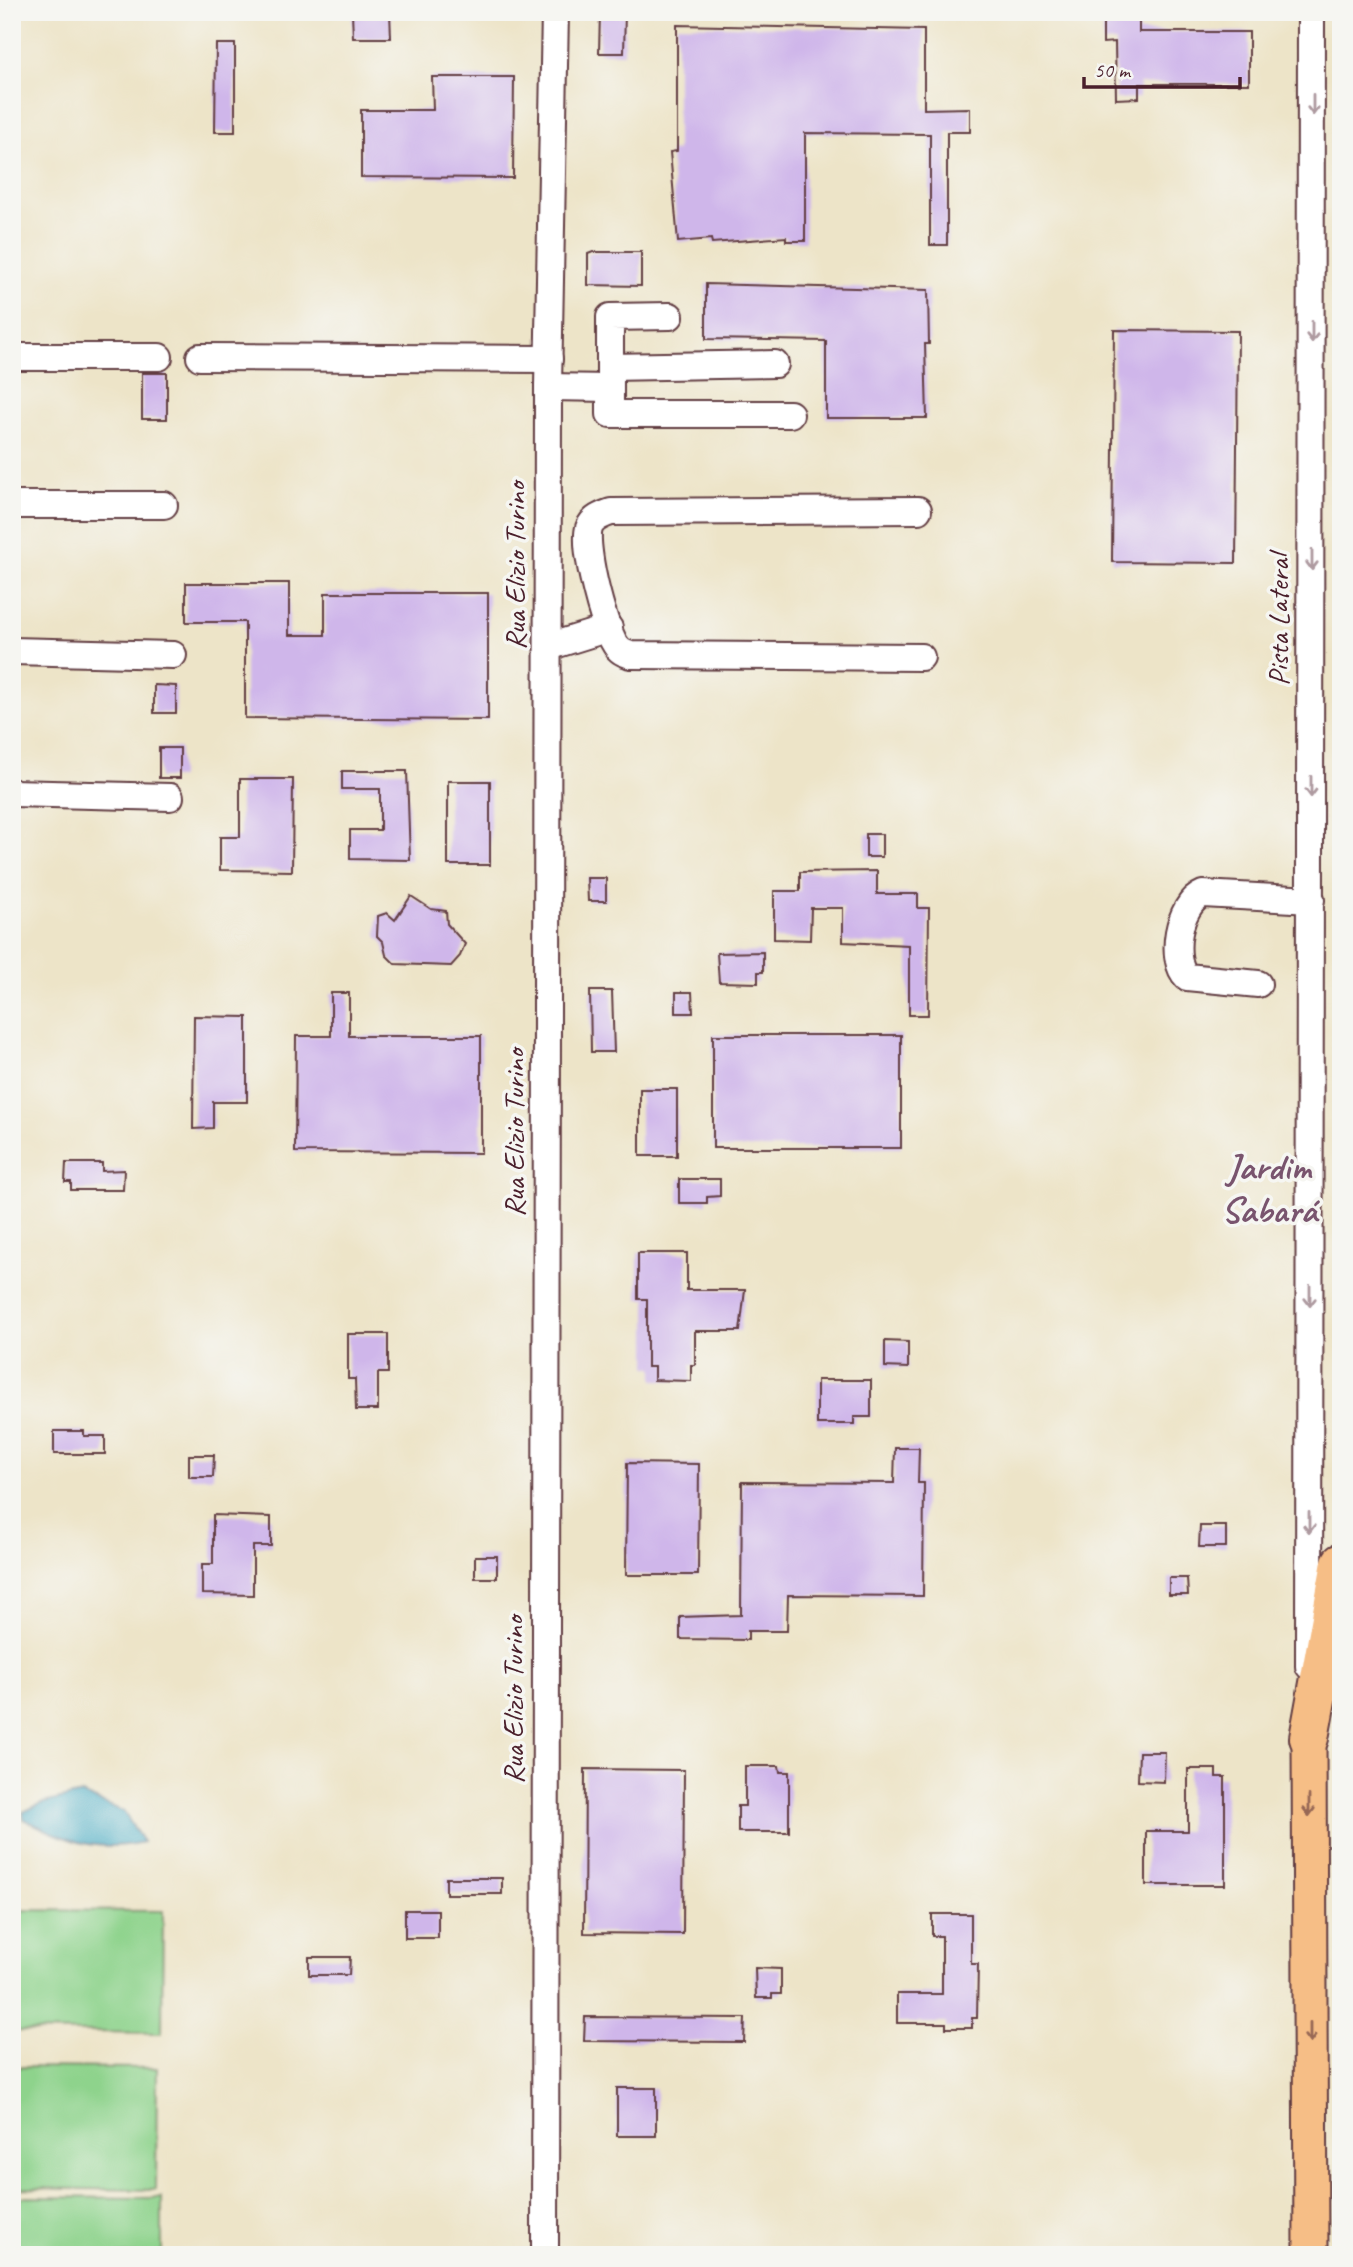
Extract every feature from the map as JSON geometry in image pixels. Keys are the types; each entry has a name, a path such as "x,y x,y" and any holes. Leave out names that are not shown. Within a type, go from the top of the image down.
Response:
{"highway":[{"path":"1309,1738 1341,1563"}],"main road":[{"path":"1309,1738 1311,2255"}],"street":[{"name":"Rua Elizio Turino","path":"545,2255 548,359 555,12"},
{"name":"Pista Lateral","path":"1309,1738 1311,12"},
{"path":"670,316 610,317 610,414 790,414"},
{"path":"12,357 159,357"},
{"path":"200,358 548,359"},
{"path":"548,387 610,378 775,364"},
{"path":"12,505 164,505"},
{"path":"918,510 611,512 599,516 589,528 590,575 620,650 631,655 921,657"},
{"path":"548,647 609,628"},
{"path":"12,651 173,655"},
{"path":"12,793 170,797"},
{"path":"1258,984 1187,977 1181,971 1178,957 1184,912 1189,903 1203,894 1311,900"}],"green space":[{"path":"12,1910 163,1911 162,2033 12,2031"},
{"path":"12,2067 157,2068 156,2190 12,2188"},
{"path":"12,2197 162,2198 162,2255 12,2255"}],"water":[{"path":"81,1794 123,1811 143,1842 95,1845 53,1833 24,1819 23,1812 40,1804"}],"building":[{"path":"352,12 390,12 391,38 353,38"},
{"path":"600,12 625,12 624,53 599,53"},
{"path":"1103,12 1139,12 1139,32 1249,32 1249,84 1139,84 1139,98 1116,99 1115,42 1103,43"},
{"path":"677,25 924,30 924,109 970,108 970,132 947,132 947,245 930,245 930,134 805,133 805,241 786,241 786,237 712,243 711,239 678,242 670,152 677,151"},
{"path":"216,44 235,44 235,132 215,132"},
{"path":"432,77 514,77 513,178 361,177 361,110 433,110"},
{"path":"641,252 641,286 588,285 588,254"},
{"path":"706,284 928,290 929,344 925,344 927,418 826,418 826,341 706,339"},
{"path":"1114,330 1238,331 1236,563 1112,562"},
{"path":"142,373 167,373 167,419 142,419"},
{"path":"186,583 289,583 289,635 325,635 325,593 488,593 488,720 245,718 245,622 186,622"},
{"path":"154,685 176,686 176,713 154,713"},
{"path":"159,748 180,748 180,778 159,778"},
{"path":"342,771 407,771 410,860 350,859 350,830 380,830 380,789 342,789"},
{"path":"240,779 293,779 292,871 220,870 220,837 240,837"},
{"path":"448,781 490,781 490,865 448,865"},
{"path":"866,834 882,834 882,857 866,857"},
{"path":"877,871 877,894 918,894 918,908 929,908 928,1015 909,1015 909,945 843,942 843,908 811,908 810,940 774,939 774,891 800,891 800,872"},
{"path":"587,878 606,878 606,901 588,901"},
{"path":"411,896 431,909 446,911 447,924 465,944 460,956 451,966 395,964 386,955 383,942 377,936 378,916 387,913 395,920"},
{"path":"763,952 763,972 758,972 758,983 719,982 717,953"},
{"path":"590,991 612,991 614,1052 591,1052"},
{"path":"676,992 692,992 693,1013 676,1013"},
{"path":"331,993 349,993 349,1036 481,1036 481,1153 295,1152 296,1036 331,1036"},
{"path":"194,1016 247,1017 247,1102 213,1102 213,1128 193,1129"},
{"path":"713,1035 901,1035 901,1148 713,1148"},
{"path":"640,1089 677,1089 677,1156 640,1156"},
{"path":"66,1163 102,1163 102,1171 124,1170 123,1190 71,1190 71,1182 65,1182"},
{"path":"679,1179 720,1179 720,1196 707,1197 707,1203 679,1203"},
{"path":"638,1253 687,1253 687,1290 745,1290 740,1331 695,1331 695,1365 691,1365 691,1381 654,1380 654,1367 647,1367 647,1299 638,1299"},
{"path":"348,1334 388,1334 388,1373 378,1373 378,1410 356,1410 355,1379 348,1379"},
{"path":"885,1341 908,1342 908,1368 885,1367"},
{"path":"817,1380 871,1380 871,1417 854,1417 854,1424 817,1424"},
{"path":"54,1431 84,1431 84,1436 105,1436 105,1454 54,1454"},
{"path":"895,1448 919,1448 918,1483 924,1483 923,1596 788,1595 787,1631 748,1631 748,1640 680,1639 680,1617 741,1615 742,1482 894,1483"},
{"path":"189,1455 214,1455 213,1477 189,1477"},
{"path":"627,1463 699,1464 698,1575 626,1575"},
{"path":"213,1515 271,1517 271,1546 253,1546 253,1595 202,1594 202,1564 213,1564"},
{"path":"1200,1526 1226,1526 1226,1547 1199,1547"},
{"path":"475,1556 497,1556 497,1578 475,1578"},
{"path":"1169,1578 1187,1578 1188,1595 1169,1595"},
{"path":"1139,1752 1165,1752 1164,1782 1138,1781"},
{"path":"745,1766 779,1766 780,1772 789,1772 789,1832 738,1832 738,1806 745,1806"},
{"path":"585,1769 684,1770 683,1934 584,1933"},
{"path":"1188,1769 1216,1769 1216,1777 1225,1777 1225,1885 1146,1885 1146,1831 1188,1831"},
{"path":"446,1878 502,1878 502,1894 446,1894"},
{"path":"405,1910 438,1910 438,1938 405,1938"},
{"path":"932,1914 971,1914 971,1964 978,1964 977,2018 972,2018 972,2028 946,2028 946,2023 897,2023 897,1994 942,1994 942,1936 932,1936"},
{"path":"309,1957 350,1957 349,1975 309,1975"},
{"path":"755,1968 781,1969 781,1994 772,1994 772,1998 756,1998"},
{"path":"585,2017 745,2018 744,2042 584,2041"},
{"path":"617,2088 656,2088 656,2136 617,2136"}],"district":[{"name":"Jardim Sabará","path":"1269,1188"}]}
